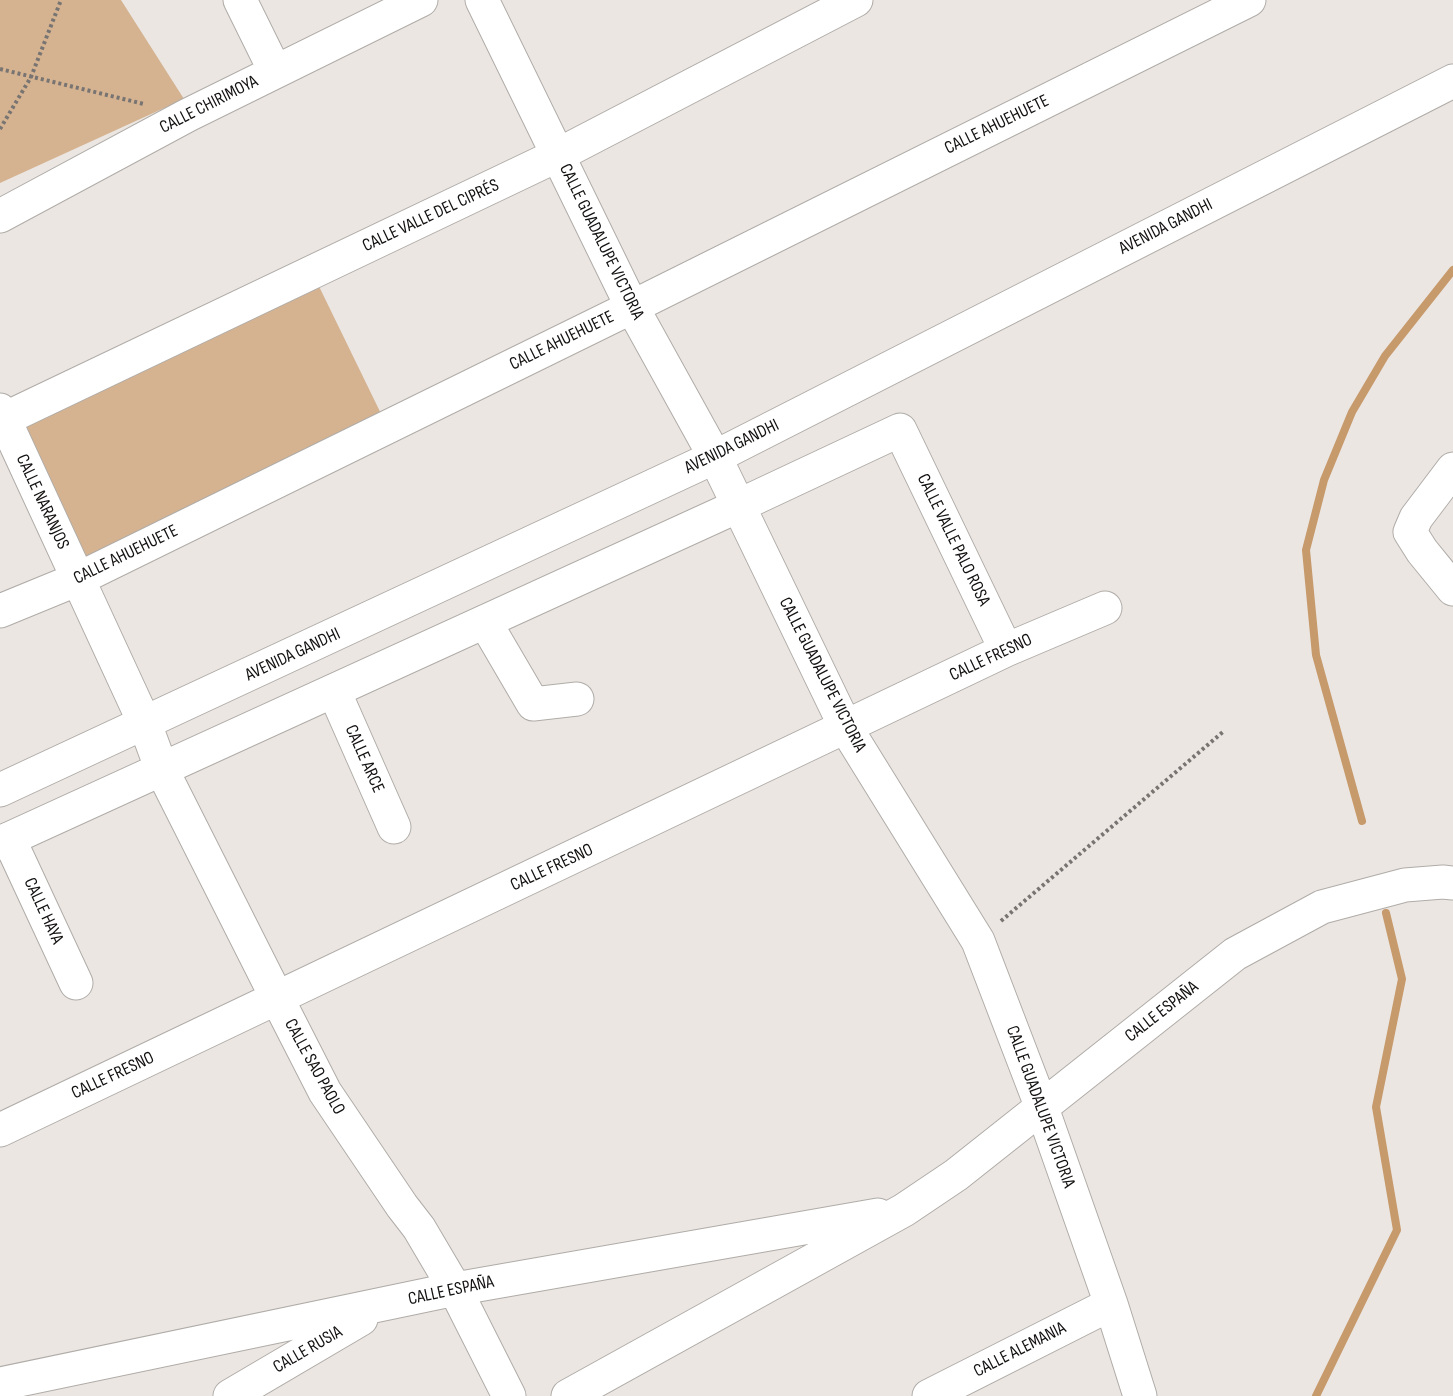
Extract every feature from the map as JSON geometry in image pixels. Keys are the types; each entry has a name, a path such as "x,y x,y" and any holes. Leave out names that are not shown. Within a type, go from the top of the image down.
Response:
{"street":[{"path":"240,0 275,71"},
{"name":"CALLE CHIRIMOYA","path":"0,216 188,115 421,0"},
{"name":"CALLE GUADALUPE VICTORIA","path":"482,0 632,307 715,457 846,728 978,941 1042,1108 1111,1304 1140,1396"},
{"name":"CALLE VALLE DEL CIPRÉS","path":"1,416 558,155 856,0"},
{"name":"CALLE AHUEHUETE","path":"0,611 78,579 1249,0"},
{"name":"AVENIDA GANDHI","path":"0,790 715,457 1453,81"},
{"name":"CALLE NARANJOS","path":"1,416 145,724"},
{"name":"CALLE VALLE PALO ROSA","path":"738,506 900,430 1006,650"},
{"path":"1453,469 1416,518 1410,532 1422,551 1453,589"},
{"path":"4,841 738,506"},
{"name":"CALLE FRESNO","path":"0,1130 1006,650 1105,608"},
{"path":"485,622 533,704 577,699"},
{"name":"CALLE ARCE","path":"334,691 394,827"},
{"name":"CALLE SAO PAOLO","path":"145,724 162,770 325,1092 419,1228 455,1288 509,1396"},
{"name":"CALLE HAYA","path":"4,841 76,983"},
{"name":"CALLE ESPAÑA","path":"568,1396 904,1210 956,1175 1235,954 1322,906 1405,885 1443,882 1453,884"},
{"name":"CALLE ESPAÑA","path":"0,1384 455,1288 904,1210"},
{"name":"CALLE RUSIA","path":"230,1396 386,1304"},
{"name":"CALLE ALEMANIA","path":"929,1396 1111,1304"}],"path":[{"path":"0,129 31,77 62,0"},
{"path":"0,69 188,115"},
{"path":"978,941 1224,731"}],"shaded area":[{"path":"0,0 121,0 184,99 0,183"},
{"path":"312,272 388,428 77,581 5,428"}],"waterway":[{"path":"1362,821 1316,655 1306,550 1324,480 1352,412 1385,356 1453,270"},
{"path":"1316,1396 1397,1230 1376,1107 1402,979 1386,913"}]}
